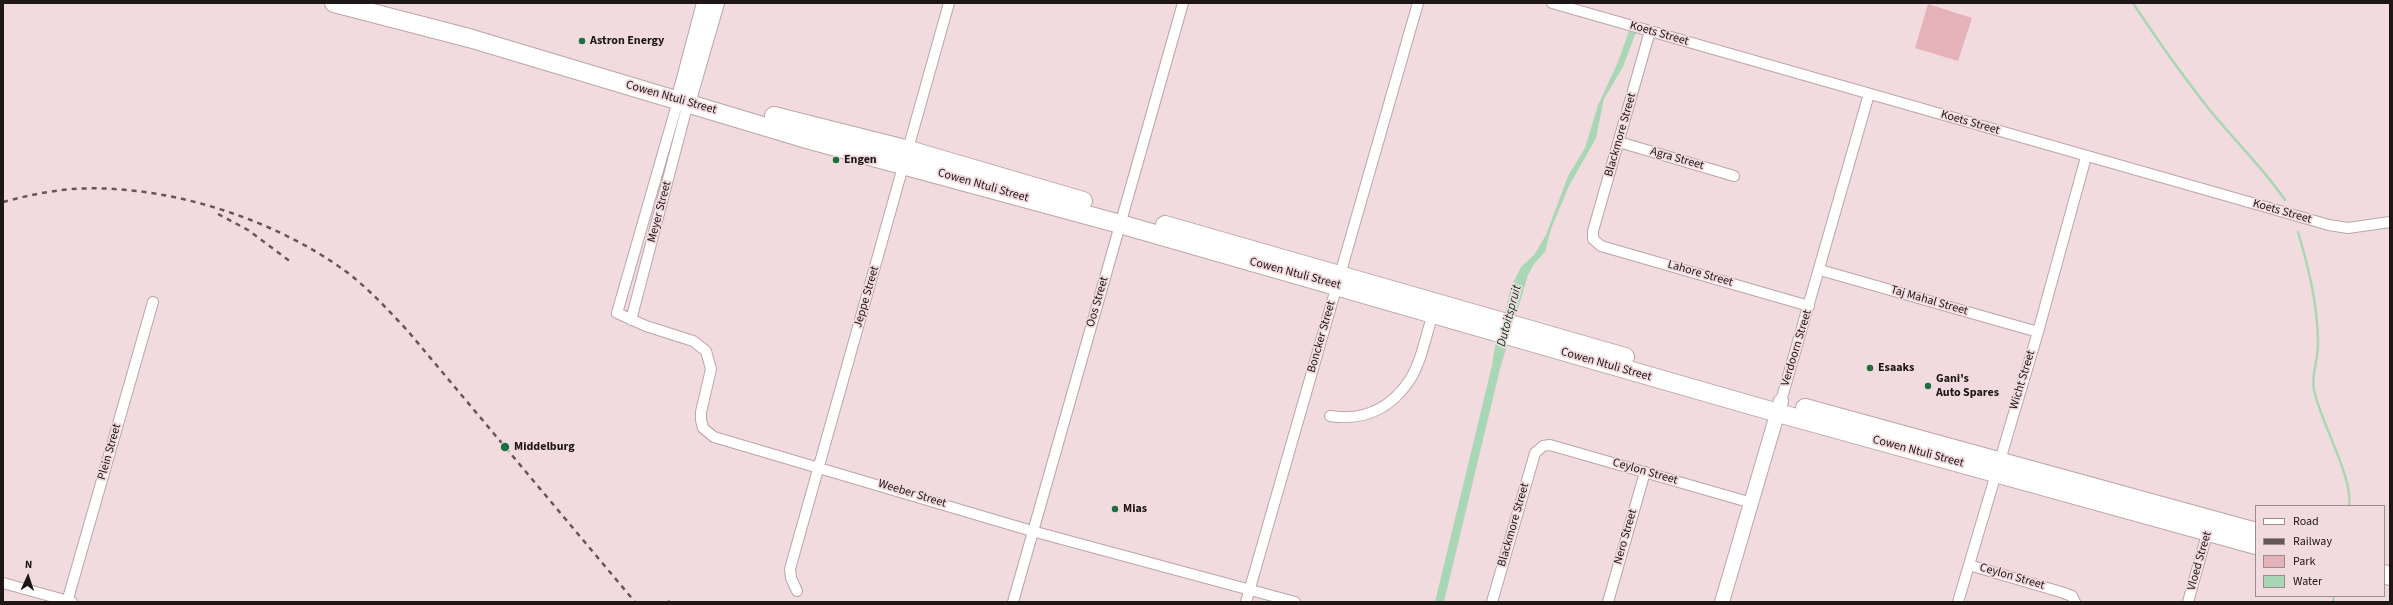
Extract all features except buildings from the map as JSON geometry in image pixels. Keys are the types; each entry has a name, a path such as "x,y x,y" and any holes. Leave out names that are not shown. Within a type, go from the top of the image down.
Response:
{"highway":[{"name":"Cowen Ntuli Street","path":"334,3 685,96 777,117 907,157 1779,407 2210,526 2255,545"},
{"name":"Cowen Ntuli Street","path":"379,3 685,96"},
{"name":"Cowen Ntuli Street","path":"1339,280 1433,314 1493,325"},
{"name":"Cowen Ntuli Street","path":"2210,526 2255,532"}],"street":[{"name":"Meyer Street","path":"631,320 685,96 704,3"},
{"path":"685,96 717,3"},
{"name":"Jeppe Street","path":"797,591 791,578 790,569 818,466 907,157 949,3"},
{"name":"Oos Street","path":"1013,602 1183,3"},
{"name":"Boncker Street","path":"1246,602 1418,3"},
{"name":"Koets Street","path":"1552,3 2086,157 2329,225 2348,228 2390,222"},
{"name":"Blackmore Street","path":"1593,239 1593,231 1619,142 1646,30"},
{"name":"Verdoorn Street","path":"1722,602 1820,270 1869,94"},
{"name":"Meyer Street","path":"617,313 685,96"},
{"name":"Agra Street","path":"1619,142 1734,176"},
{"name":"Wicht Street","path":"1958,602 1997,466 2038,332 2086,157"},
{"name":"Lahore Street","path":"1593,239 1600,246 1809,306"},
{"name":"Taj Mahal Street","path":"1820,270 2038,332"},
{"name":"Plein Street","path":"69,602 153,302"},
{"name":"Weeber Street","path":"617,313 631,320 693,341 706,351 711,369 701,412 701,420 707,433 722,441 818,466 1032,531 1295,602"},
{"path":"1330,416 1354,417 1370,415 1387,404 1404,388 1415,369 1433,314"},
{"name":"Ceylon Street","path":"1538,449 1550,445 1752,503"},
{"name":"Blackmore Street","path":"1492,602 1538,449"},
{"name":"Nero Street","path":"1608,602 1645,472"},
{"name":"Vloed Street","path":"2188,602 2210,526"},
{"name":"Ceylon Street","path":"1969,565 2061,592 2072,596 2075,602"},
{"path":"3,583 69,602"}],"green space":[{"path":"1928,4 1972,18 1958,61 1915,48"}],"water":[{"name":"Dutoitspruit","path":"1629,31 1636,32 1623,67 1604,99 1596,138 1569,186 1551,229 1545,252 1534,264 1528,275 1500,369 1444,602 1435,602 1492,365 1495,346 1501,331 1511,287 1521,267 1534,255 1546,235 1568,176 1585,148 1598,105 1618,62"}],"waterway":[{"path":"2133,3 2202,100 2285,200"},
{"path":"2298,232 2315,302 2318,330 2317,356 2313,379 2314,390 2317,403 2342,466 2349,495 2349,505"},
{"path":"2333,602 2334,597"}],"railway":[{"path":"3,202 37,194 72,189 107,189 144,192 180,198 217,208 287,236 319,253 364,286 407,330 635,602"},
{"path":"218,214 248,230 291,262"}],"place":[{"name":"Astron Energy","path":"582,41"},
{"name":"Engen","path":"836,160"},
{"name":"Esaaks","path":"1870,368"},
{"name":"Gani's Auto Spares","path":"1928,386"},
{"name":"Middelburg","path":"505,447"},
{"name":"Mias","path":"1115,509"}]}
